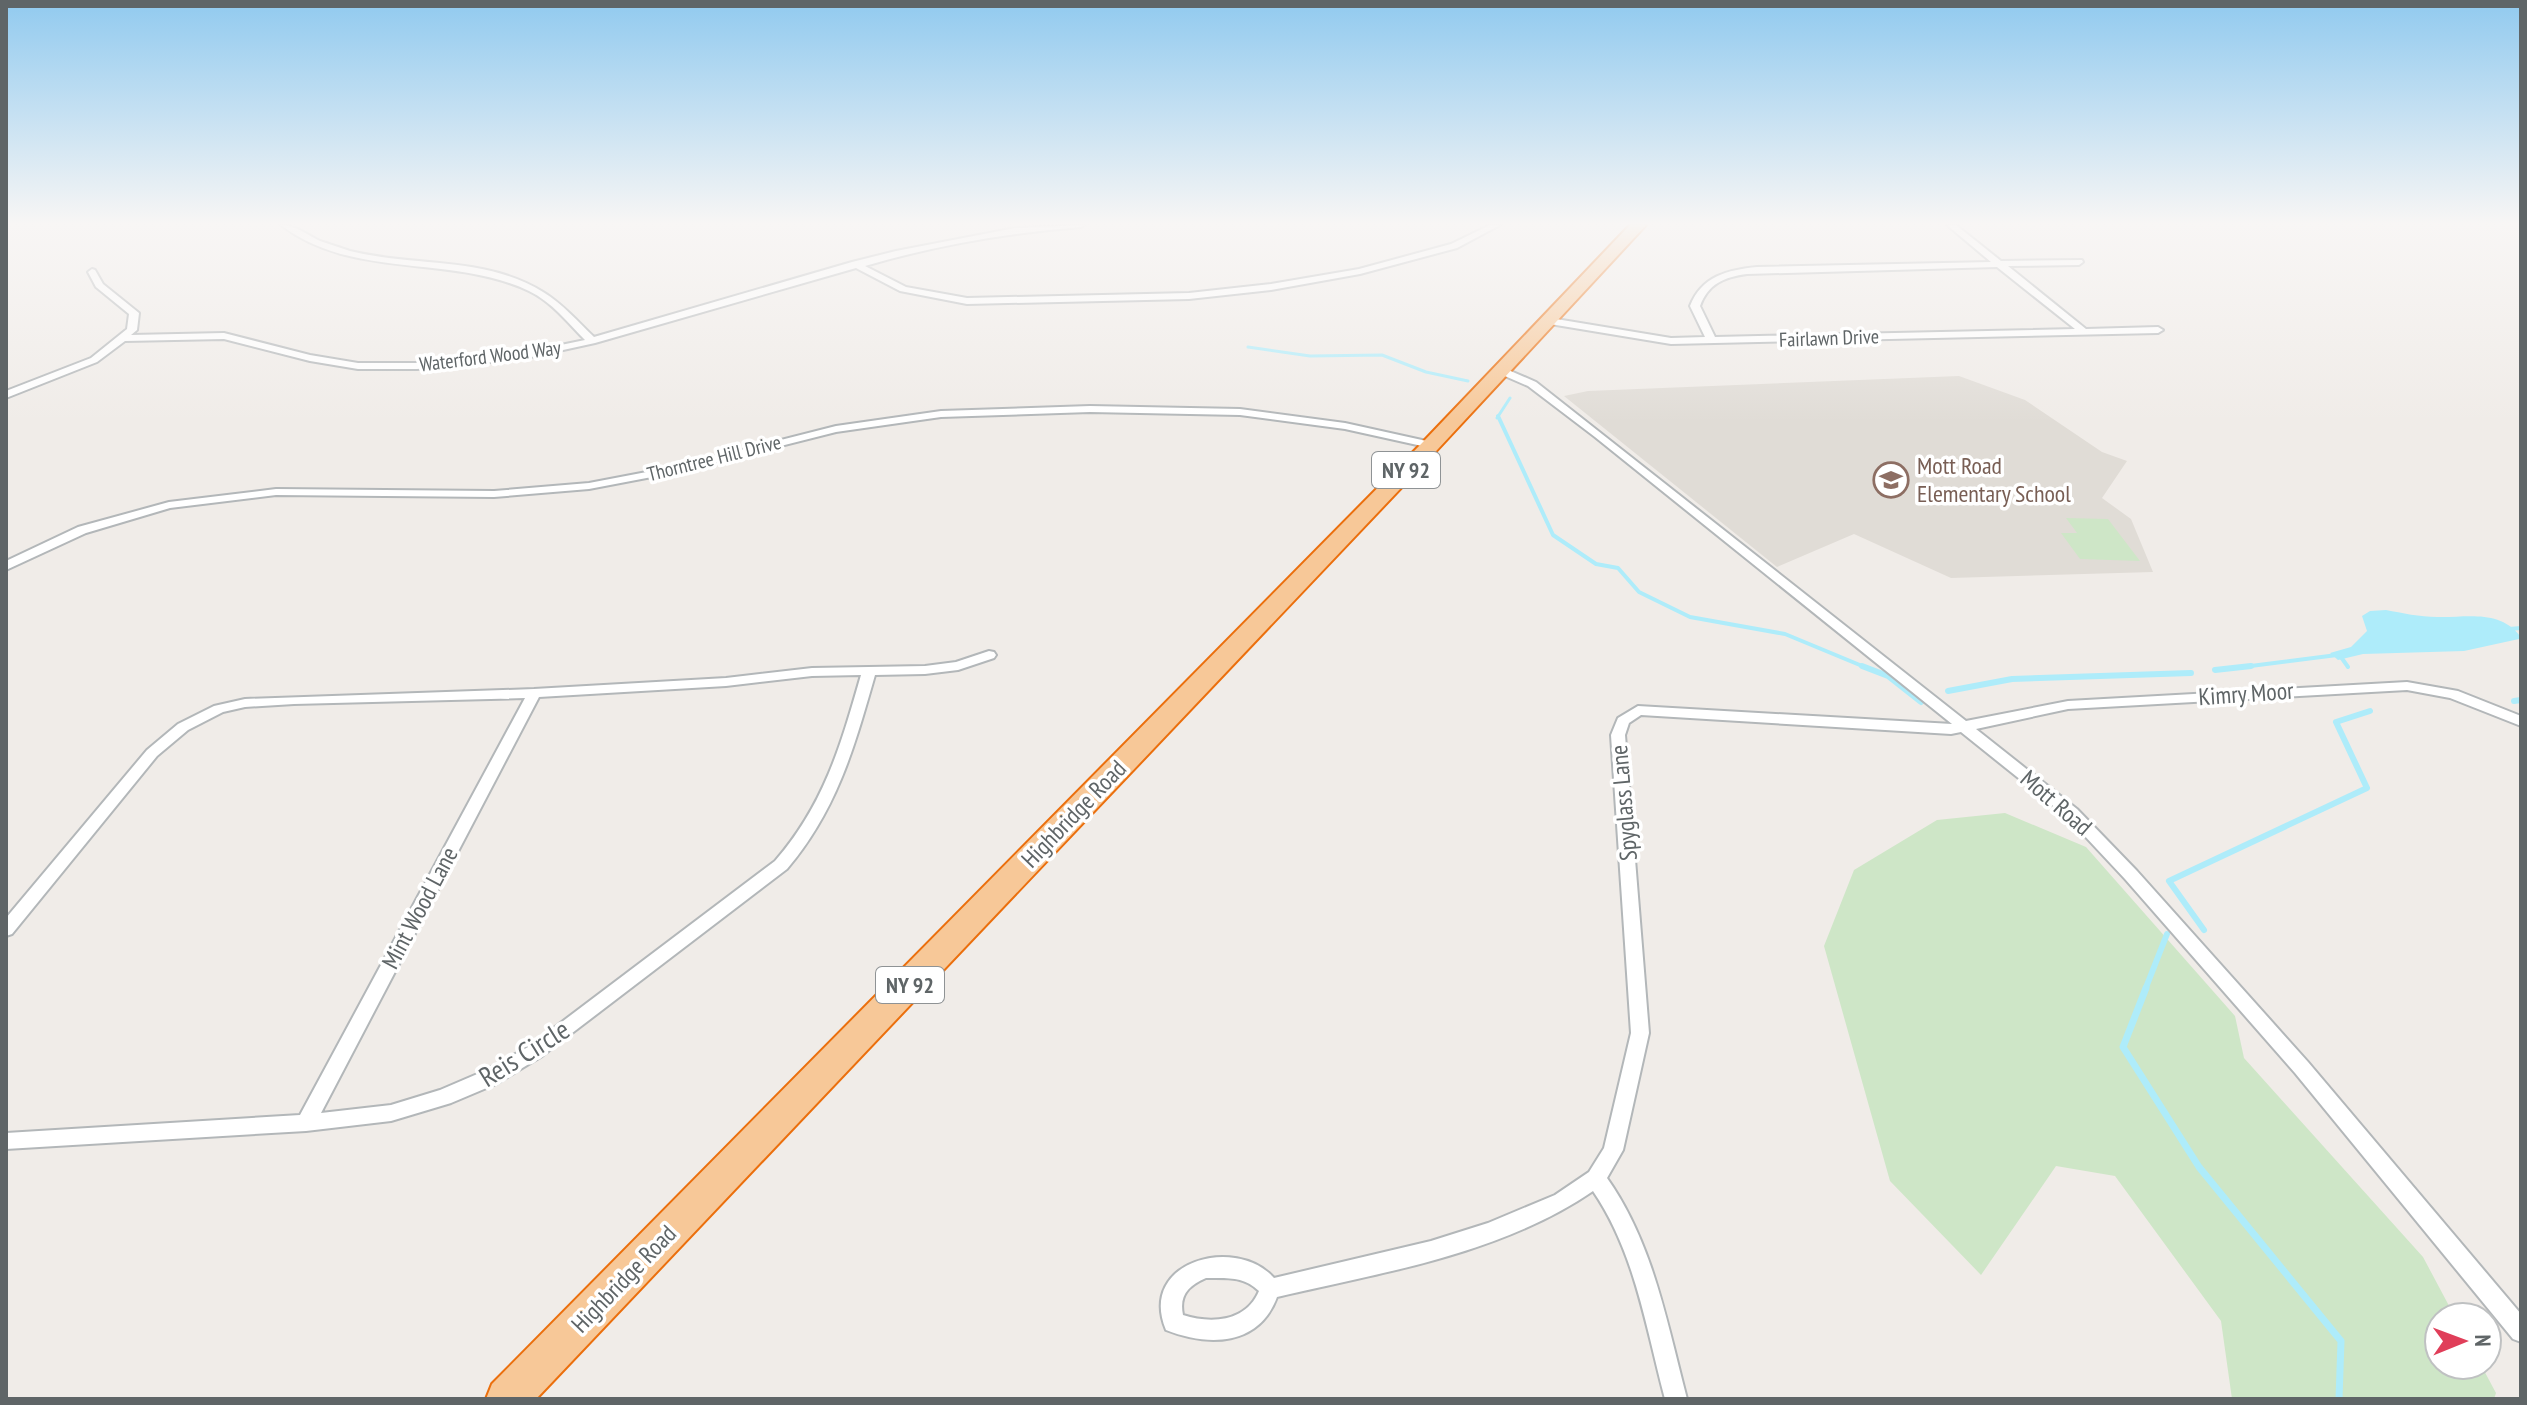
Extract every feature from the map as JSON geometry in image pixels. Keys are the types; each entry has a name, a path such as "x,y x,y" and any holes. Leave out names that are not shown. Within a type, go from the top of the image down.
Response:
{"highway":[{"name":"Highbridge Road","path":"507,1399 1578,291"}],"street":[{"path":"6,395 69,373 126,338 136,321 134,313 106,291"},
{"path":"535,291 547,297 592,341"},
{"name":"Waterford Wood Way","path":"126,338 224,336 324,361 376,367 522,356 592,341 764,291"},
{"path":"911,291 967,301 1177,296 1234,291"},
{"path":"1703,291 1695,306 1712,341"},
{"path":"2033,291 2084,332"},
{"name":"Fairlawn Drive","path":"1550,321 1653,340 1712,341 2158,330"},
{"name":"Mott Road","path":"1502,371 1532,384 1575,416 2072,813 2126,869 2521,1331"},
{"name":"Thorntree Hill Drive","path":"6,566 82,530 169,505 276,492 494,494 589,486 678,469 836,429 941,414 1090,409 1227,411 1345,426 1431,445"},
{"path":"6,930 152,753 195,720 245,703 534,693 726,682 812,672 958,666 989,655"},
{"name":"Reis Circle","path":"6,1141 306,1123 391,1113 444,1097 489,1078 536,1051 781,865 805,839 836,785 869,671"},
{"name":"Kimry Moor","path":"1968,728 2068,705 2373,686 2407,686 2453,694 2521,721"},
{"name":"Mint Wood Lane","path":"306,1123 534,693"},
{"name":"Spyglass Lane","path":"1270,1289 1431,1251 1491,1232 1562,1201 1596,1178 1613,1150 1640,1033 1618,735 1623,721 1638,710 1923,729 1968,728"},
{"path":"1596,1178 1611,1197 1629,1234 1676,1399"}],"shaded area":[{"name":"Mott Road Elementary School","path":"1959,376 2025,400 2102,452 2127,461 2102,498 2131,519 2153,572 1951,578 1854,534 1777,567 1564,396 1588,391"}],"green space":[{"path":"2066,518 2108,519 2140,561 2080,559 2061,533 2077,533"},
{"path":"2005,813 2086,847 2235,1016 2244,1058 2423,1257 2446,1301 2423,1301 2423,1381 2490,1381 2496,1393 2494,1399 2232,1399 2221,1321 2115,1176 2056,1166 1981,1275 1890,1181 1824,946 1854,870 1937,820"}],"water":[{"path":"2386,610 2437,617 2492,618 2512,627 2520,636 2519,639 2464,651 2363,654 2338,660 2330,653 2351,647 2367,631 2362,616 2370,611"}],"waterway":[{"path":"1248,347 1310,356 1382,355 1426,372 1468,381"},
{"path":"1498,416 1510,398"},
{"path":"1498,416 1553,535 1596,564 1618,568 1639,592 1690,617 1785,634 1864,667"},
{"path":"2509,629 2521,628"},
{"path":"2249,666 2337,655"},
{"path":"2341,657 2348,667"},
{"path":"2215,670 2249,666"},
{"path":"2235,668 2249,666"},
{"path":"1864,667 1888,676 1921,702"},
{"path":"1948,691 2012,679 2191,673"},
{"path":"2514,701 2521,700"},
{"path":"2204,930 2169,881 2367,788 2336,722 2370,711"},
{"path":"2145,990 2167,934"},
{"path":"2146,988 2123,1047 2199,1167 2341,1341 2339,1399"}],"place":[{"name":"Mott Road Elementary School","path":"1891,480"}]}
